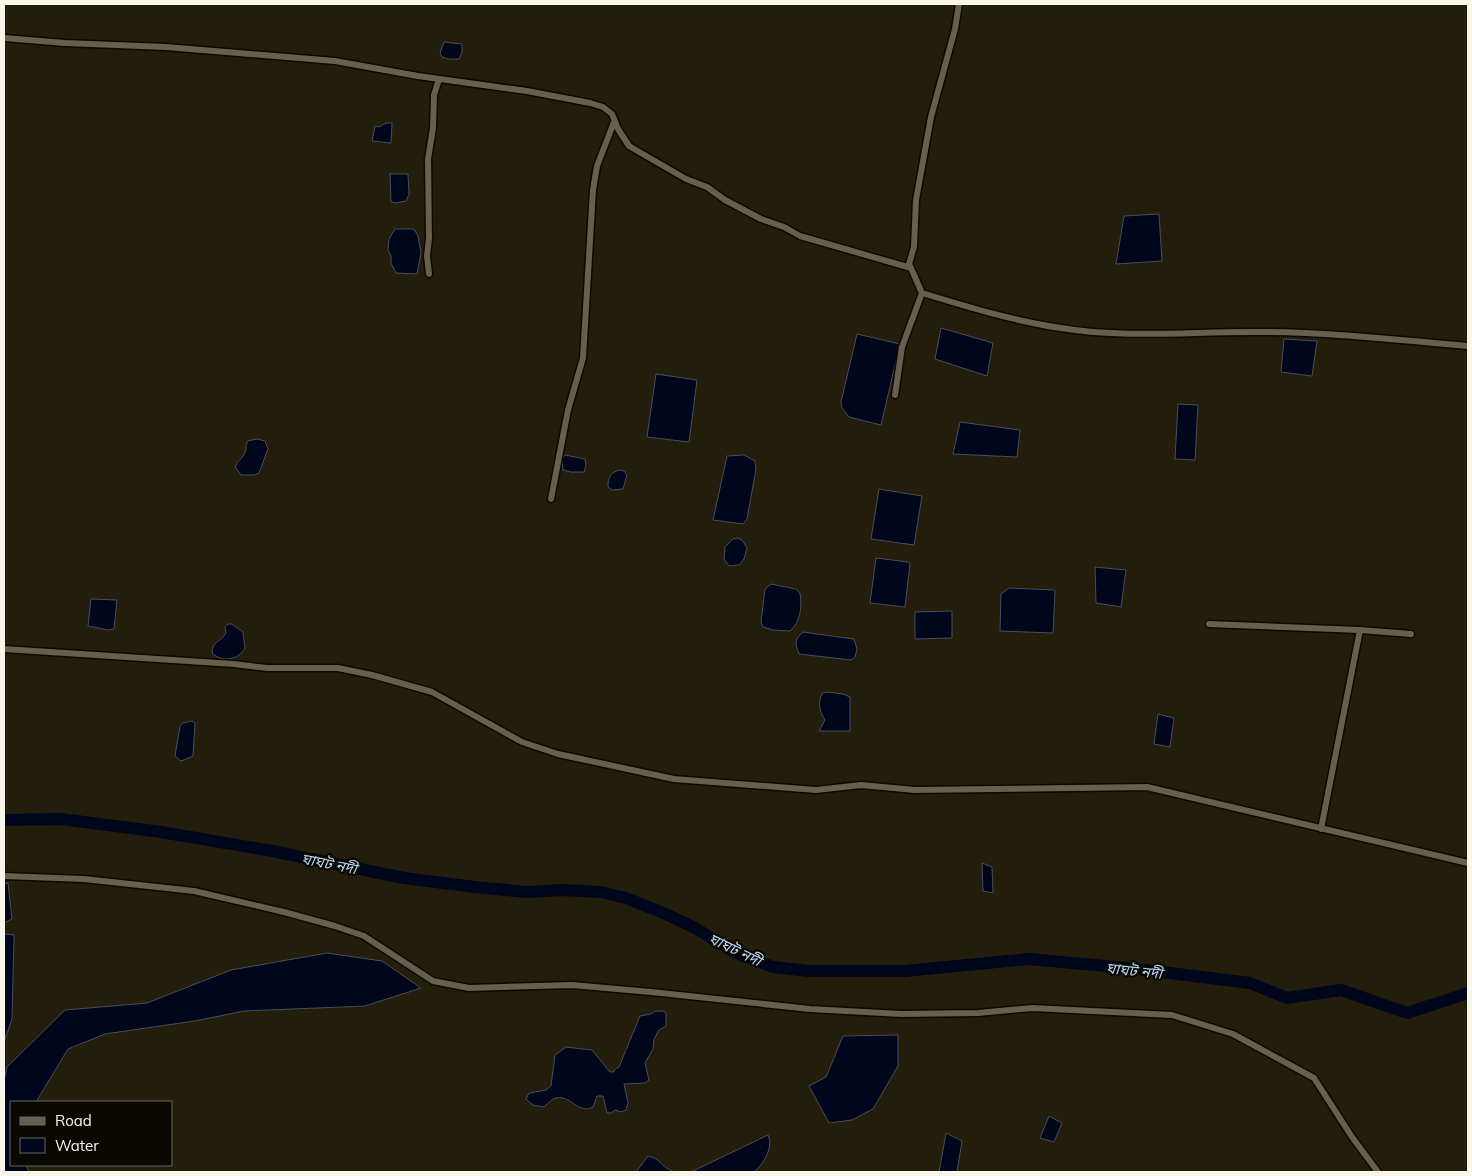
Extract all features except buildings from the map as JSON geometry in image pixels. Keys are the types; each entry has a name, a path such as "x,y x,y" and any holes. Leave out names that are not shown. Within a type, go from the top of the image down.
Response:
{"street":[{"path":"895,395 902,347 922,293 909,264 914,246 916,200 931,117 955,29 959,4"},
{"path":"4,38 166,46 335,61 438,79 527,91 590,103 603,107 612,114 614,122 629,146 686,180 707,187 725,200 760,219 784,226 800,236 911,268"},
{"path":"429,274 427,256 429,238 428,159 433,128 434,95 438,79"},
{"path":"551,499 568,410 583,358 593,190 597,166 614,122"},
{"path":"922,293 1014,320 1062,329 1104,333 1263,332 1360,337 1468,346"},
{"path":"1209,624 1411,634"},
{"path":"1320,829 1360,630"},
{"path":"4,649 234,664 267,668 338,668 372,675 432,692 522,742 558,754 674,778 816,790 861,785 915,790 1147,788 1468,863"},
{"path":"4,876 84,879 194,891 284,912 364,936 433,981 469,988 572,986 651,992 810,1009 901,1014 978,1013 1032,1008 1172,1015 1233,1034 1314,1078 1352,1137 1378,1172"}],"water":[{"path":"444,42 462,44 462,52 459,59 442,57 440,53"},
{"path":"386,123 392,123 391,143 372,141 375,126 379,127"},
{"path":"390,174 408,174 409,194 406,201 391,202"},
{"path":"1159,214 1162,261 1116,264 1124,216"},
{"path":"395,229 414,229 418,236 421,253 417,274 396,273 391,263 391,256 388,250 389,239"},
{"path":"941,328 993,343 987,376 935,359"},
{"path":"857,334 900,344 881,425 849,417 842,408 841,402"},
{"path":"1284,339 1317,341 1312,376 1281,372"},
{"path":"656,374 697,380 689,442 647,437"},
{"path":"1178,404 1198,405 1195,460 1175,459"},
{"path":"960,422 1020,430 1017,457 953,454"},
{"path":"257,439 265,441 268,449 259,473 241,475 235,467 245,453 248,441"},
{"path":"565,455 585,459 584,472 563,470 562,459"},
{"path":"744,455 755,461 756,469 747,519 743,524 713,520 727,456"},
{"path":"624,471 627,475 623,489 612,490 608,487 609,478 614,472"},
{"path":"879,489 922,496 914,545 871,539"},
{"path":"738,538 743,541 747,548 744,559 739,565 729,566 724,559 725,547 733,539"},
{"path":"876,558 908,562 910,564 905,607 870,603"},
{"path":"1095,567 1126,570 1121,607 1096,603"},
{"path":"771,584 796,589 800,593 800,614 790,631 773,630 763,627 761,622 765,589"},
{"path":"1009,588 1055,590 1053,633 1000,631 1001,594"},
{"path":"91,599 117,600 114,629 108,630 88,626"},
{"path":"952,611 952,638 915,639 915,612"},
{"path":"228,624 232,624 243,632 245,648 239,655 225,659 212,653 212,649 226,633 225,627"},
{"path":"803,632 854,639 857,649 855,657 851,660 799,654 796,642"},
{"path":"828,692 850,697 850,731 819,731 825,720 821,713 821,697 822,693"},
{"path":"1158,714 1174,718 1170,747 1154,744"},
{"path":"192,721 195,723 193,756 181,761 175,756 180,726 183,723"},
{"path":"982,863 992,867 993,893 983,891"},
{"path":"8,883 12,919 4,923 4,884"},
{"path":"4,934 14,935 12,1019 4,1042"},
{"path":"327,953 382,961 421,988 365,1006 244,1011 195,1021 105,1034 68,1049 37,1101 10,1101 10,1166 26,1166 29,1172 4,1172 4,1081 7,1067 65,1010 147,1003 231,970"},
{"path":"655,1011 666,1013 666,1026 659,1030 654,1039 653,1049 645,1063 649,1080 645,1083 624,1084 628,1103 626,1110 621,1112 615,1110 607,1113 603,1096 597,1096 593,1107 588,1109 578,1107 561,1098 554,1099 543,1107 533,1105 526,1099 529,1093 546,1090 551,1086 555,1055 566,1047 592,1050 610,1072 613,1072 619,1067 640,1016 651,1014"},
{"path":"898,1035 898,1066 873,1109 852,1120 829,1123 809,1086 826,1077 843,1036"},
{"path":"1049,1116 1062,1123 1054,1142 1040,1138"},
{"path":"946,1133 962,1141 957,1172 939,1172"},
{"path":"768,1135 769,1150 761,1165 754,1172 691,1172"},
{"path":"648,1156 675,1172 636,1172"}],"waterway":[{"name":"ঘাঘট নদী","path":"4,820 61,819 161,832 272,851 404,878 475,887 527,892 562,890 601,892 626,898 668,915 695,928 736,953 773,967 809,971 905,971 1029,959 1138,969 1250,983 1287,998 1341,990 1407,1013 1468,993"}]}
